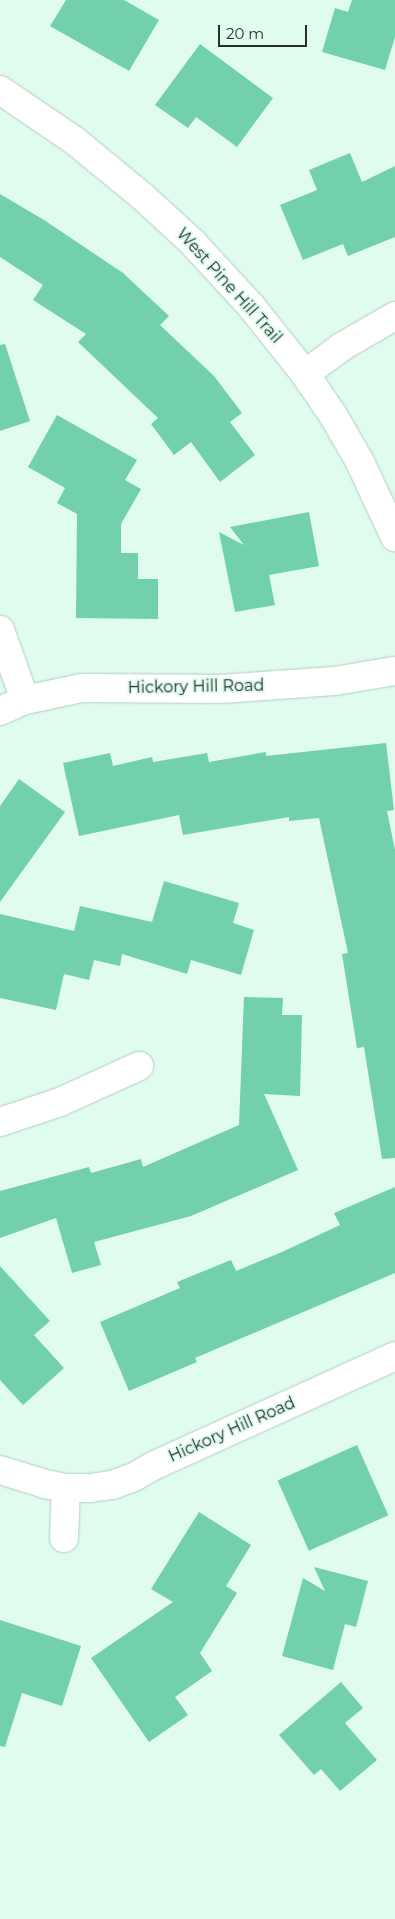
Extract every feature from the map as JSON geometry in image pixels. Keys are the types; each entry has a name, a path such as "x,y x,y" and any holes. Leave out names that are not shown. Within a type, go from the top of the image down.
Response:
{"street":[{"name":"West Pine Hill Trail","path":"0,90 75,141 142,196 192,242 251,306 305,374 360,462 395,537"},
{"path":"305,374 342,346 395,316"},
{"path":"0,630 25,700"},
{"name":"Hickory Hill Road","path":"0,710 25,700 82,688 220,689 335,681 395,671"},
{"path":"0,1122 60,1102 139,1066"},
{"name":"Hickory Hill Road","path":"0,1470 45,1484 66,1488 90,1488 112,1485 134,1477 154,1466 395,1356"},
{"path":"64,1538 66,1488"}],"building":[{"path":"66,0 124,0 159,20 129,71 50,26"},
{"path":"352,0 395,0 395,37 385,70 322,52 335,8 348,12"},
{"path":"200,44 273,98 237,147 196,117 188,128 155,105"},
{"path":"350,153 362,182 395,166 395,237 348,256 343,244 303,260 280,205 317,190 309,170"},
{"path":"0,194 44,220 123,273 169,316 160,325 214,376 242,413 230,422 255,455 220,482 191,442 174,455 151,424 158,418 78,342 86,334 33,300 43,285 0,257"},
{"path":"5,344 30,421 0,431 0,345"},
{"path":"57,415 137,460 125,480 141,489 121,524 121,553 138,553 138,579 158,579 158,619 76,618 77,514 57,503 65,488 28,467"},
{"path":"309,512 319,566 269,575 275,605 235,612 219,532 244,545 230,527"},
{"path":"386,743 394,810 387,811 395,850 395,1158 382,1159 364,1047 357,1048 342,954 348,953 319,818 289,821 289,817 183,835 179,815 79,836 63,763 110,753 113,766 152,757 153,762 207,753 209,762 266,752 266,756"},
{"path":"19,779 65,812 0,902 0,806"},
{"path":"164,881 239,903 233,923 254,930 241,975 191,960 187,974 122,954 120,966 94,960 89,980 64,974 56,1010 0,998 0,914 74,931 80,906 152,922"},
{"path":"244,997 283,998 282,1015 302,1015 300,1096 264,1094 298,1170 191,1216 94,1242 101,1265 72,1273 56,1218 0,1238 0,1191 89,1167 91,1173 141,1159 143,1167 239,1125"},
{"path":"395,1187 395,1273 195,1358 197,1362 129,1391 100,1322 180,1288 177,1282 231,1260 236,1271 282,1252 340,1225 334,1213"},
{"path":"0,1266 50,1321 34,1335 64,1368 23,1405 0,1380"},
{"path":"357,1445 388,1515 309,1551 278,1480"},
{"path":"199,1512 251,1545 226,1586 237,1593 200,1653 212,1671 175,1697 188,1715 149,1742 91,1658 173,1602 151,1589"},
{"path":"314,1567 368,1581 356,1627 345,1624 333,1670 282,1656 303,1578 325,1591"},
{"path":"0,1620 81,1646 62,1706 22,1693 5,1747 0,1746"},
{"path":"341,1682 363,1708 345,1723 377,1760 340,1791 321,1769 314,1775 279,1735"}]}
